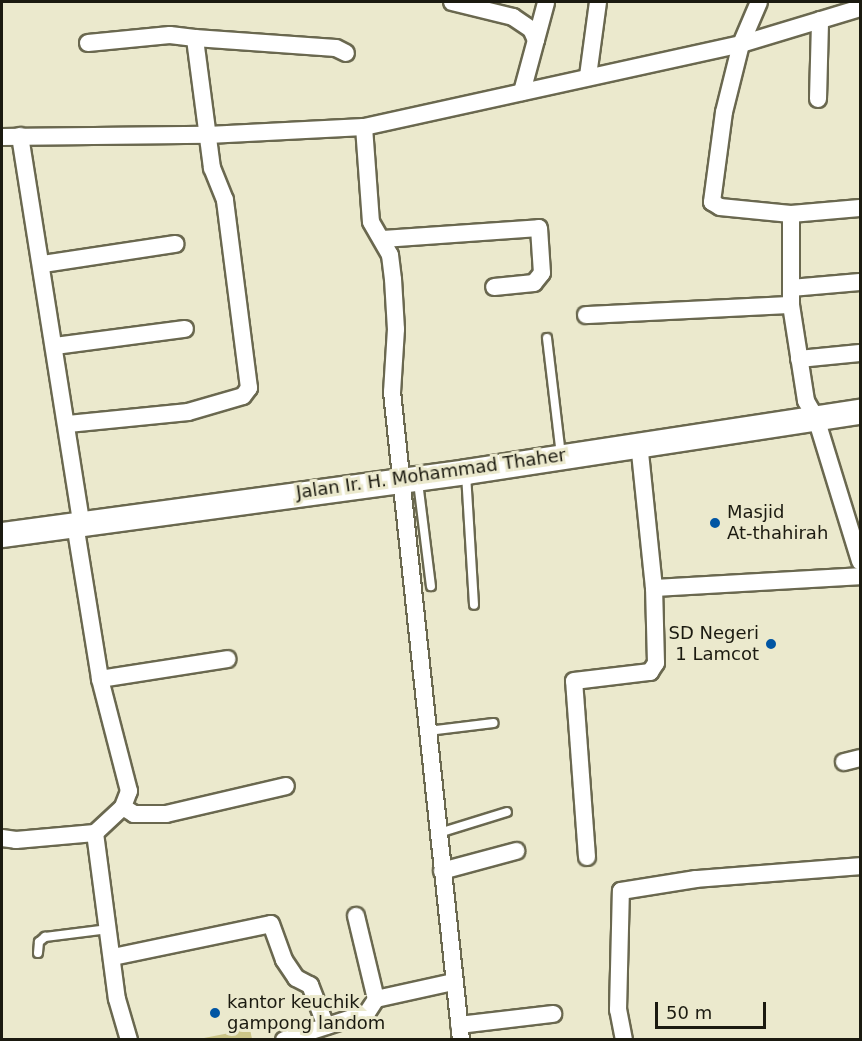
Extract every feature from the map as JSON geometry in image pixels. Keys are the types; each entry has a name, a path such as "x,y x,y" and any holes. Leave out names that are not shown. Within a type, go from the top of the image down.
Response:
{"main road":[{"name":"Jalan Ir. H. Mohammad Thaher","path":"2,535 466,472 639,443 861,412"}],"street":[{"path":"452,2 513,17 531,29 536,40"},
{"path":"522,92 546,2"},
{"path":"588,76 598,2"},
{"path":"759,2 741,44 724,112 712,202 720,207 791,214 861,208"},
{"path":"2,137 208,135 364,127 741,44 857,6"},
{"path":"818,99 820,20"},
{"path":"88,43 170,35 336,48 346,53"},
{"path":"68,424 188,412 246,394 248,382 225,200 212,168 195,38"},
{"path":"364,127 371,222 383,239 393,279 396,329 392,392 410,478 428,731 460,1032 553,1014"},
{"path":"2,838 16,840 95,833 123,807 129,791 127,771 100,679 78,523 68,424 20,136"},
{"path":"791,214 791,296 806,401 816,418 854,516 861,561"},
{"path":"383,239 526,226 539,228 542,273 534,283 494,286"},
{"path":"43,264 175,244"},
{"path":"586,315 791,296 861,282"},
{"path":"55,346 185,329"},
{"path":"799,359 861,353"},
{"path":"587,857 574,681 650,672 654,668 654,588 639,443"},
{"path":"654,588 861,576"},
{"path":"100,679 227,658"},
{"path":"123,807 134,814 166,814 286,786"},
{"path":"95,833 117,999 129,1040"},
{"path":"442,871 516,851"},
{"path":"624,1040 618,1010 621,891 696,879 861,866"},
{"path":"356,916 376,999"},
{"path":"113,957 271,924 284,960 296,978 310,985 326,1026"},
{"path":"284,1040 367,1013 376,999 453,982"}],"lane":[{"path":"547,338 561,456"},
{"path":"466,472 474,605"},
{"path":"410,478 430,586"},
{"path":"428,731 494,723"},
{"path":"439,833 507,812"},
{"path":"38,953 39,942 45,937 109,929"}],"shaded area":[{"path":"250,1029 252,1039 204,1038"}],"place":[{"name":"Masjid At-thahirah","path":"715,523"},
{"name":"SD Negeri 1 Lamcot","path":"771,644"},
{"name":"kantor keuchik gampong landom","path":"215,1013"}]}
